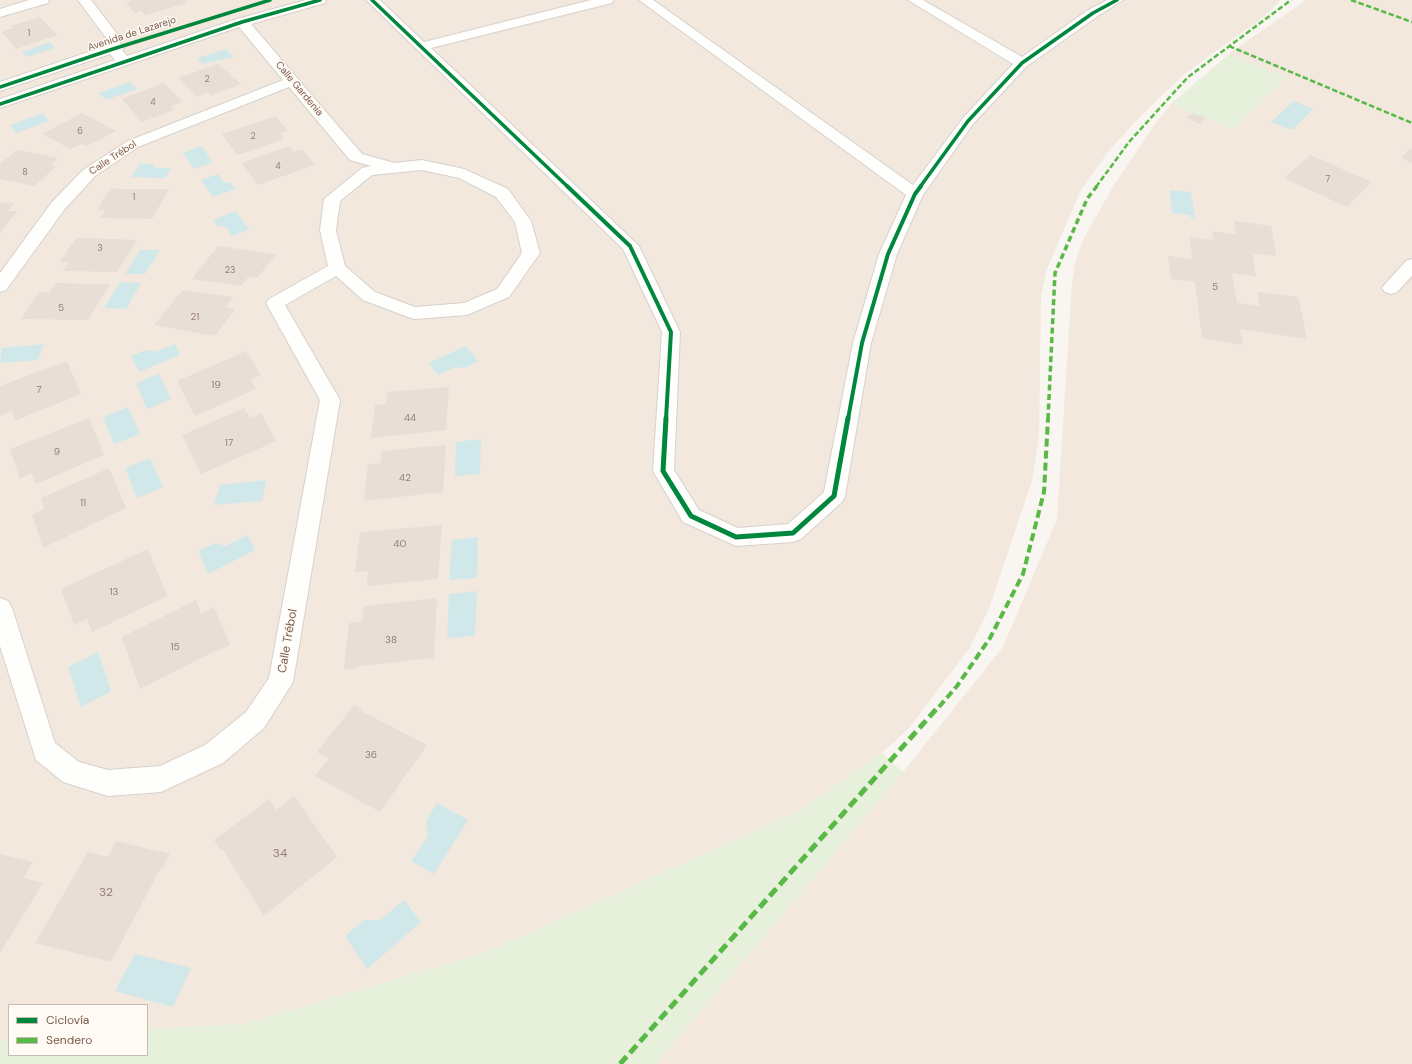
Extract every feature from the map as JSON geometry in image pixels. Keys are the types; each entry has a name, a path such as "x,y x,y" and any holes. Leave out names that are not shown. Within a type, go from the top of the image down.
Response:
{"street":[{"path":"0,13 43,0"},
{"path":"84,0 114,39 113,49 124,61"},
{"name":"Avenida de Lazarejo","path":"0,87 113,49 270,0"},
{"name":"Avenida de Lazarejo","path":"0,104 242,22 320,0"},
{"path":"372,0 630,246 671,332 663,471 692,516 736,537 793,534 834,496 862,343 888,254 915,194 968,121 1022,63 1093,13 1117,0"},
{"path":"420,47 607,0"},
{"path":"645,0 915,194"},
{"path":"914,0 1022,63"},
{"name":"Calle Gardenia","path":"242,22 356,157"},
{"name":"Calle Trébol","path":"0,286 58,206 89,173 133,144 292,81"},
{"path":"353,181 356,157 395,167"},
{"path":"422,165 464,174 502,193 523,221 531,253 503,293 467,309 414,314 369,296 337,268 328,230 332,199 353,181 368,171 395,167 422,165"},
{"path":"1391,288 1412,265"},
{"name":"Calle Trébol","path":"0,608 45,751 72,773 108,782 161,778 214,754 255,720 281,682 330,400 275,303 337,268"}],"shaded area":[{"path":"0,0 1281,0 1262,18 1186,73 1159,98 1107,153 1080,192 1047,269 1041,296 1039,435 1032,481 989,609 969,649 909,728 873,761 799,811 453,967 243,1024 148,1029 148,1004 8,1004 8,1040 0,1041"},
{"path":"1306,0 1412,0 1412,1064 656,1064 903,772 1003,647 1057,519 1072,282 1076,259 1084,238 1114,185 1158,120 1171,104 1233,51"}],"green space":[{"path":"1228,55 1287,77 1233,129 1171,104"},
{"path":"882,753 903,772 656,1064 0,1064 0,1041 8,1040 8,1056 148,1056 148,1029 243,1024 484,953 799,811"}],"water":[{"path":"50,42 55,48 27,57 22,52"},
{"path":"226,49 234,57 202,64 197,58"},
{"path":"130,82 137,89 106,100 99,93"},
{"path":"1294,101 1313,109 1292,130 1271,122"},
{"path":"43,113 49,121 16,133 10,125"},
{"path":"202,146 212,162 194,169 183,153"},
{"path":"140,164 152,164 156,168 171,168 165,178 131,177"},
{"path":"218,174 223,182 231,183 235,189 213,197 201,180"},
{"path":"1170,190 1191,192 1195,219 1191,218 1190,215 1172,213"},
{"path":"236,211 249,229 232,236 226,227 217,226 213,220"},
{"path":"140,250 160,250 145,274 125,274"},
{"path":"120,282 141,283 126,309 104,308"},
{"path":"44,344 38,360 0,363 2,348"},
{"path":"175,344 180,355 139,372 131,356 146,350 155,352"},
{"path":"466,346 478,361 465,368 455,367 438,375 429,363"},
{"path":"159,374 171,399 147,409 136,383"},
{"path":"128,407 140,434 114,444 103,417"},
{"path":"481,439 480,474 455,476 456,442"},
{"path":"150,458 163,487 137,498 125,468"},
{"path":"266,480 262,501 214,505 220,485"},
{"path":"248,535 255,550 208,574 198,551 215,543 226,546"},
{"path":"478,537 477,578 449,580 452,540"},
{"path":"477,591 475,636 447,638 449,594"},
{"path":"98,652 111,691 81,707 68,667"},
{"path":"437,803 468,820 434,874 411,861 428,836 426,821"},
{"path":"404,900 421,922 367,969 345,936 364,920 380,920"},
{"path":"135,954 191,968 173,1007 115,991"}],"building":[{"path":"134,0 184,0 187,3 145,15 141,11 135,13 126,2"},
{"path":"40,17 57,35 16,49 2,32 14,28 11,26"},
{"path":"218,64 241,84 211,96 208,92 197,97 178,78"},
{"path":"164,83 182,102 171,106 174,110 142,122 122,99"},
{"path":"82,113 116,131 87,146 82,144 70,149 43,134"},
{"path":"1193,113 1206,118 1200,124 1186,118"},
{"path":"276,116 288,131 280,133 284,139 250,151 237,155 222,134"},
{"path":"289,146 294,152 302,149 315,165 258,185 242,163"},
{"path":"1411,148 1412,149 1412,163 1401,158"},
{"path":"17,150 58,158 50,165 57,166 34,186 0,179 0,164"},
{"path":"1310,155 1372,182 1347,207 1284,178"},
{"path":"111,188 169,189 152,219 100,218 106,210 97,210"},
{"path":"0,202 14,203 8,211 17,211 0,234"},
{"path":"1234,221 1271,226 1276,256 1252,253 1256,277 1232,273 1237,303 1260,306 1257,292 1298,297 1307,339 1240,329 1243,345 1202,338 1195,282 1171,279 1168,256 1193,259 1189,237 1214,240 1212,231 1236,235"},
{"path":"76,238 137,240 117,272 63,271 69,262 60,262"},
{"path":"218,246 276,254 257,278 248,277 241,286 192,279"},
{"path":"56,283 110,284 88,320 21,319 39,292 49,293"},
{"path":"183,290 233,297 226,307 235,309 215,336 154,325"},
{"path":"246,351 261,375 250,380 256,389 195,416 177,381"},
{"path":"67,361 81,394 15,421 12,411 0,416 0,386"},
{"path":"449,387 446,430 371,438 375,405 386,404 388,392"},
{"path":"244,408 250,418 261,413 276,441 201,474 182,435"},
{"path":"89,418 104,455 36,484 32,473 20,479 10,449"},
{"path":"446,445 443,492 364,501 368,464 380,463 382,451"},
{"path":"109,468 126,508 43,548 32,515 44,509 41,498"},
{"path":"442,525 438,579 367,586 368,571 355,572 360,532"},
{"path":"148,549 167,596 92,632 87,619 74,625 61,589"},
{"path":"437,598 434,658 358,666 358,668 344,670 349,623 362,622 364,606"},
{"path":"196,600 201,614 214,607 230,645 217,650 140,689 122,637"},
{"path":"354,705 364,710 363,712 427,745 380,812 315,776 329,759 317,752"},
{"path":"294,796 337,857 264,916 223,850 221,851 214,840 269,799 276,810"},
{"path":"116,841 170,854 162,869 160,869 111,962 35,943 88,852 108,857"},
{"path":"0,854 33,862 23,878 43,883 0,953"}],"marked path":[{"path":"620,1064 957,686 990,638 1023,574 1044,492 1055,273 1087,199 1129,142 1188,77 1291,0"},
{"path":"1351,0 1412,22"},
{"path":"1229,46 1412,123"}],"cycle path":[{"path":"0,87 113,49 270,0"},
{"path":"0,104 242,22 320,0"},
{"path":"372,0 630,246 671,332 663,471 691,516 736,537 793,533 834,496 862,343 888,254 915,194 968,121 1022,63 1093,13 1117,0"}]}
